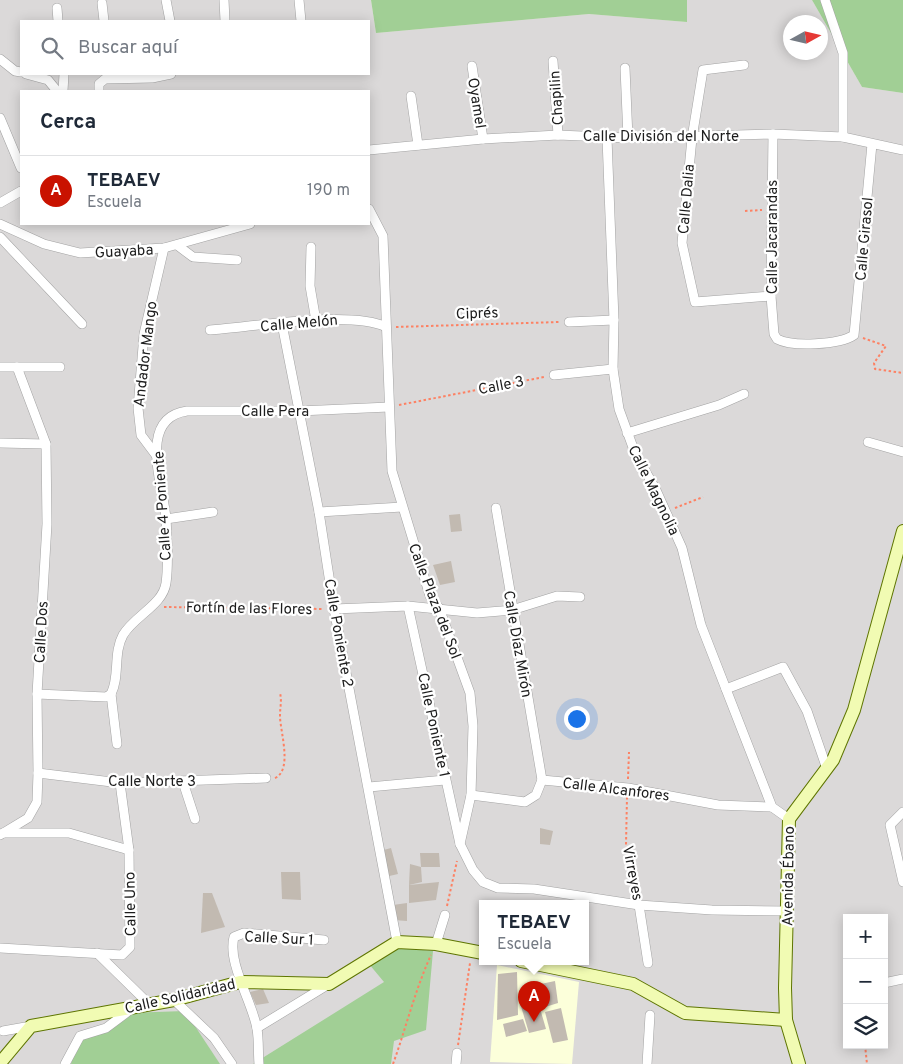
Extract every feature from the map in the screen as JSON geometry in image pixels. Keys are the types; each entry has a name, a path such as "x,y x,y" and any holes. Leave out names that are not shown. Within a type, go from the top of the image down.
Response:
{"main road":[{"name":"Avenida Ébano","path":"799,1064 786,1020 784,988 788,911 789,819 833,760 854,710 903,531"},
{"path":"329,984 397,942 436,944 477,952"},
{"path":"540,965 633,984 685,1013 786,1020"},
{"name":"Calle Solidaridad","path":"31,1026 174,1000 240,982 329,984"},
{"path":"0,1063 31,1026"}],"street":[{"path":"166,0 170,20"},
{"path":"224,0 226,20"},
{"path":"299,0 301,20"},
{"path":"825,0 843,54 842,138"},
{"path":"102,3 104,20"},
{"path":"57,8 58,20"},
{"path":"0,58 20,71"},
{"name":"Chapilin","path":"553,61 558,135"},
{"path":"692,138 703,70 744,65"},
{"name":"Oyamel","path":"472,66 483,139"},
{"path":"625,68 628,138"},
{"path":"30,75 48,80 56,90"},
{"path":"63,90 64,75"},
{"path":"99,90 101,80 110,76 152,78 166,75"},
{"path":"411,96 418,145"},
{"path":"0,118 20,166"},
{"name":"Calle División del Norte","path":"370,150 483,139 558,135 607,138 692,138 773,134 842,138 903,150"},
{"name":"Calle Jacarandas","path":"773,134 771,296 776,339 788,344 798,344 845,341 854,335"},
{"name":"Calle Magnolia","path":"607,138 614,320 613,370 619,409 627,433 682,548 701,625 772,807"},
{"name":"Calle Dalia","path":"692,138 682,243 695,302 771,296"},
{"name":"Calle Girasol","path":"854,335 872,144"},
{"path":"0,203 20,192"},
{"name":"Calle Plaza del Sol","path":"370,210 383,236 392,472 430,596 439,608 470,693 473,726 471,795 460,844"},
{"name":"Guayaba","path":"0,224 44,244 80,253 164,248 177,245 223,227 241,225"},
{"path":"0,237 82,324"},
{"path":"177,245 193,257 236,260"},
{"path":"310,247 310,286 316,321"},
{"name":"Andador Mango","path":"156,455 141,435 138,408 144,334 164,248"},
{"name":"Calle Melón","path":"210,330 316,321 361,320 374,321 386,327"},
{"path":"569,322 614,320"},
{"name":"Calle Poniente 2","path":"282,324 320,512 334,609 397,942"},
{"path":"0,367 60,367"},
{"name":"Calle Dos","path":"1,834 28,818 37,802 37,694 47,524 46,444 17,367"},
{"path":"554,375 613,370"},
{"path":"627,433 719,405 744,394"},
{"name":"Calle Pera","path":"164,422 174,413 188,411 299,412 390,407"},
{"name":"Calle 4 Poniente","path":"111,694 114,687 117,660 123,635 160,597 166,584 166,519 156,455 159,435 164,422"},
{"path":"868,442 903,452"},
{"path":"0,443 46,444"},
{"path":"320,512 402,507"},
{"name":"Calle Díaz Mirón","path":"496,508 542,780"},
{"path":"166,519 213,512"},
{"name":"Fortín de las Flores","path":"334,609 408,606 477,613 512,610 557,596 580,597"},
{"name":"Calle Poniente 1","path":"408,606 460,844 473,870 484,882 498,888 534,890 640,905 712,910 788,911"},
{"path":"726,690 783,667 807,711 827,769"},
{"path":"37,694 106,697 111,694 117,744"},
{"name":"Calle Norte 3","path":"38,773 120,783 266,778"},
{"path":"369,787 445,780"},
{"name":"Calle Alcanfores","path":"471,795 525,802 536,795 542,780 628,788 718,805 772,807"},
{"path":"183,782 195,819"},
{"name":"Calle Uno","path":"97,954 122,954 130,947 129,850 120,783"},
{"path":"772,807 789,819"},
{"path":"903,812 890,825 903,882"},
{"path":"1,834 69,833 129,850"},
{"name":"Virreyes","path":"640,905 648,963"},
{"path":"436,944 446,915"},
{"name":"Calle Sur 1","path":"240,982 232,944 234,937 244,933 324,940"},
{"path":"1,947 97,954 150,1005"},
{"path":"888,983 903,979"},
{"path":"240,982 257,1028 258,1064"},
{"path":"257,1028 329,984"},
{"path":"174,1000 214,1038 232,1064"},
{"path":"65,1064 80,1036 106,1028 132,1008"},
{"path":"647,1064 650,1016"},
{"path":"3,1031 31,1026"},
{"path":"456,1064 457,1053"}],"path":[{"path":"745,210 772,210"},
{"name":"Ciprés","path":"386,327 569,322"},
{"path":"854,335 886,346 874,363 875,369 903,373"},
{"name":"Calle 3","path":"390,407 554,375"},
{"path":"666,512 703,497"},
{"name":"Fortín de las Flores","path":"149,607 334,609"},
{"path":"266,778 278,777 285,754 280,714 282,702 280,693"},
{"name":"Virreyes","path":"629,752 626,845 640,905"},
{"path":"446,915 460,844"},
{"path":"393,1064 408,1022 420,977 436,944"},
{"path":"457,1053 477,952"},
{"path":"865,1049 867,1064"}],"shaded area":[{"path":"0,0 371,0 376,33 589,14 687,22 687,0 812,0 821,15 783,15 783,60 828,60 828,28 862,87 903,93 903,1064 0,1064"},
{"path":"497,965 579,982 572,1064 490,1062"}],"green space":[{"path":"371,0 687,0 687,22 589,14 376,33"},
{"path":"812,0 903,0 903,93 862,87 828,28 828,15 821,15"},
{"path":"383,946 433,951 426,1030 394,1041 391,1064 253,1064 384,982 364,958"},
{"path":"185,1011 220,1064 71,1064 78,1040 126,1013"}],"building":[{"path":"460,514 462,531 451,532 449,515"},
{"path":"451,561 455,582 440,585 433,565"},
{"path":"540,828 553,831 550,845 540,844"},
{"path":"391,848 398,874 385,877 380,851"},
{"path":"420,853 439,853 440,867 421,867"},
{"path":"410,864 421,867 422,882 409,885"},
{"path":"281,872 300,872 301,900 282,899"},
{"path":"439,882 436,900 409,903 409,885"},
{"path":"203,893 212,893 225,927 201,933"},
{"path":"407,903 407,921 393,920 393,905"},
{"path":"517,972 518,1015 497,1020 498,974"},
{"path":"555,981 558,1003 542,1008 536,985"},
{"path":"263,989 269,1003 256,1005 250,992"},
{"path":"537,998 546,1029 529,1033 520,1003"},
{"path":"561,1008 568,1040 553,1043 545,1012"},
{"path":"523,1019 527,1031 506,1037 503,1024"}],"place":[{"name":"TEBAEV","path":"534,1022"}]}
